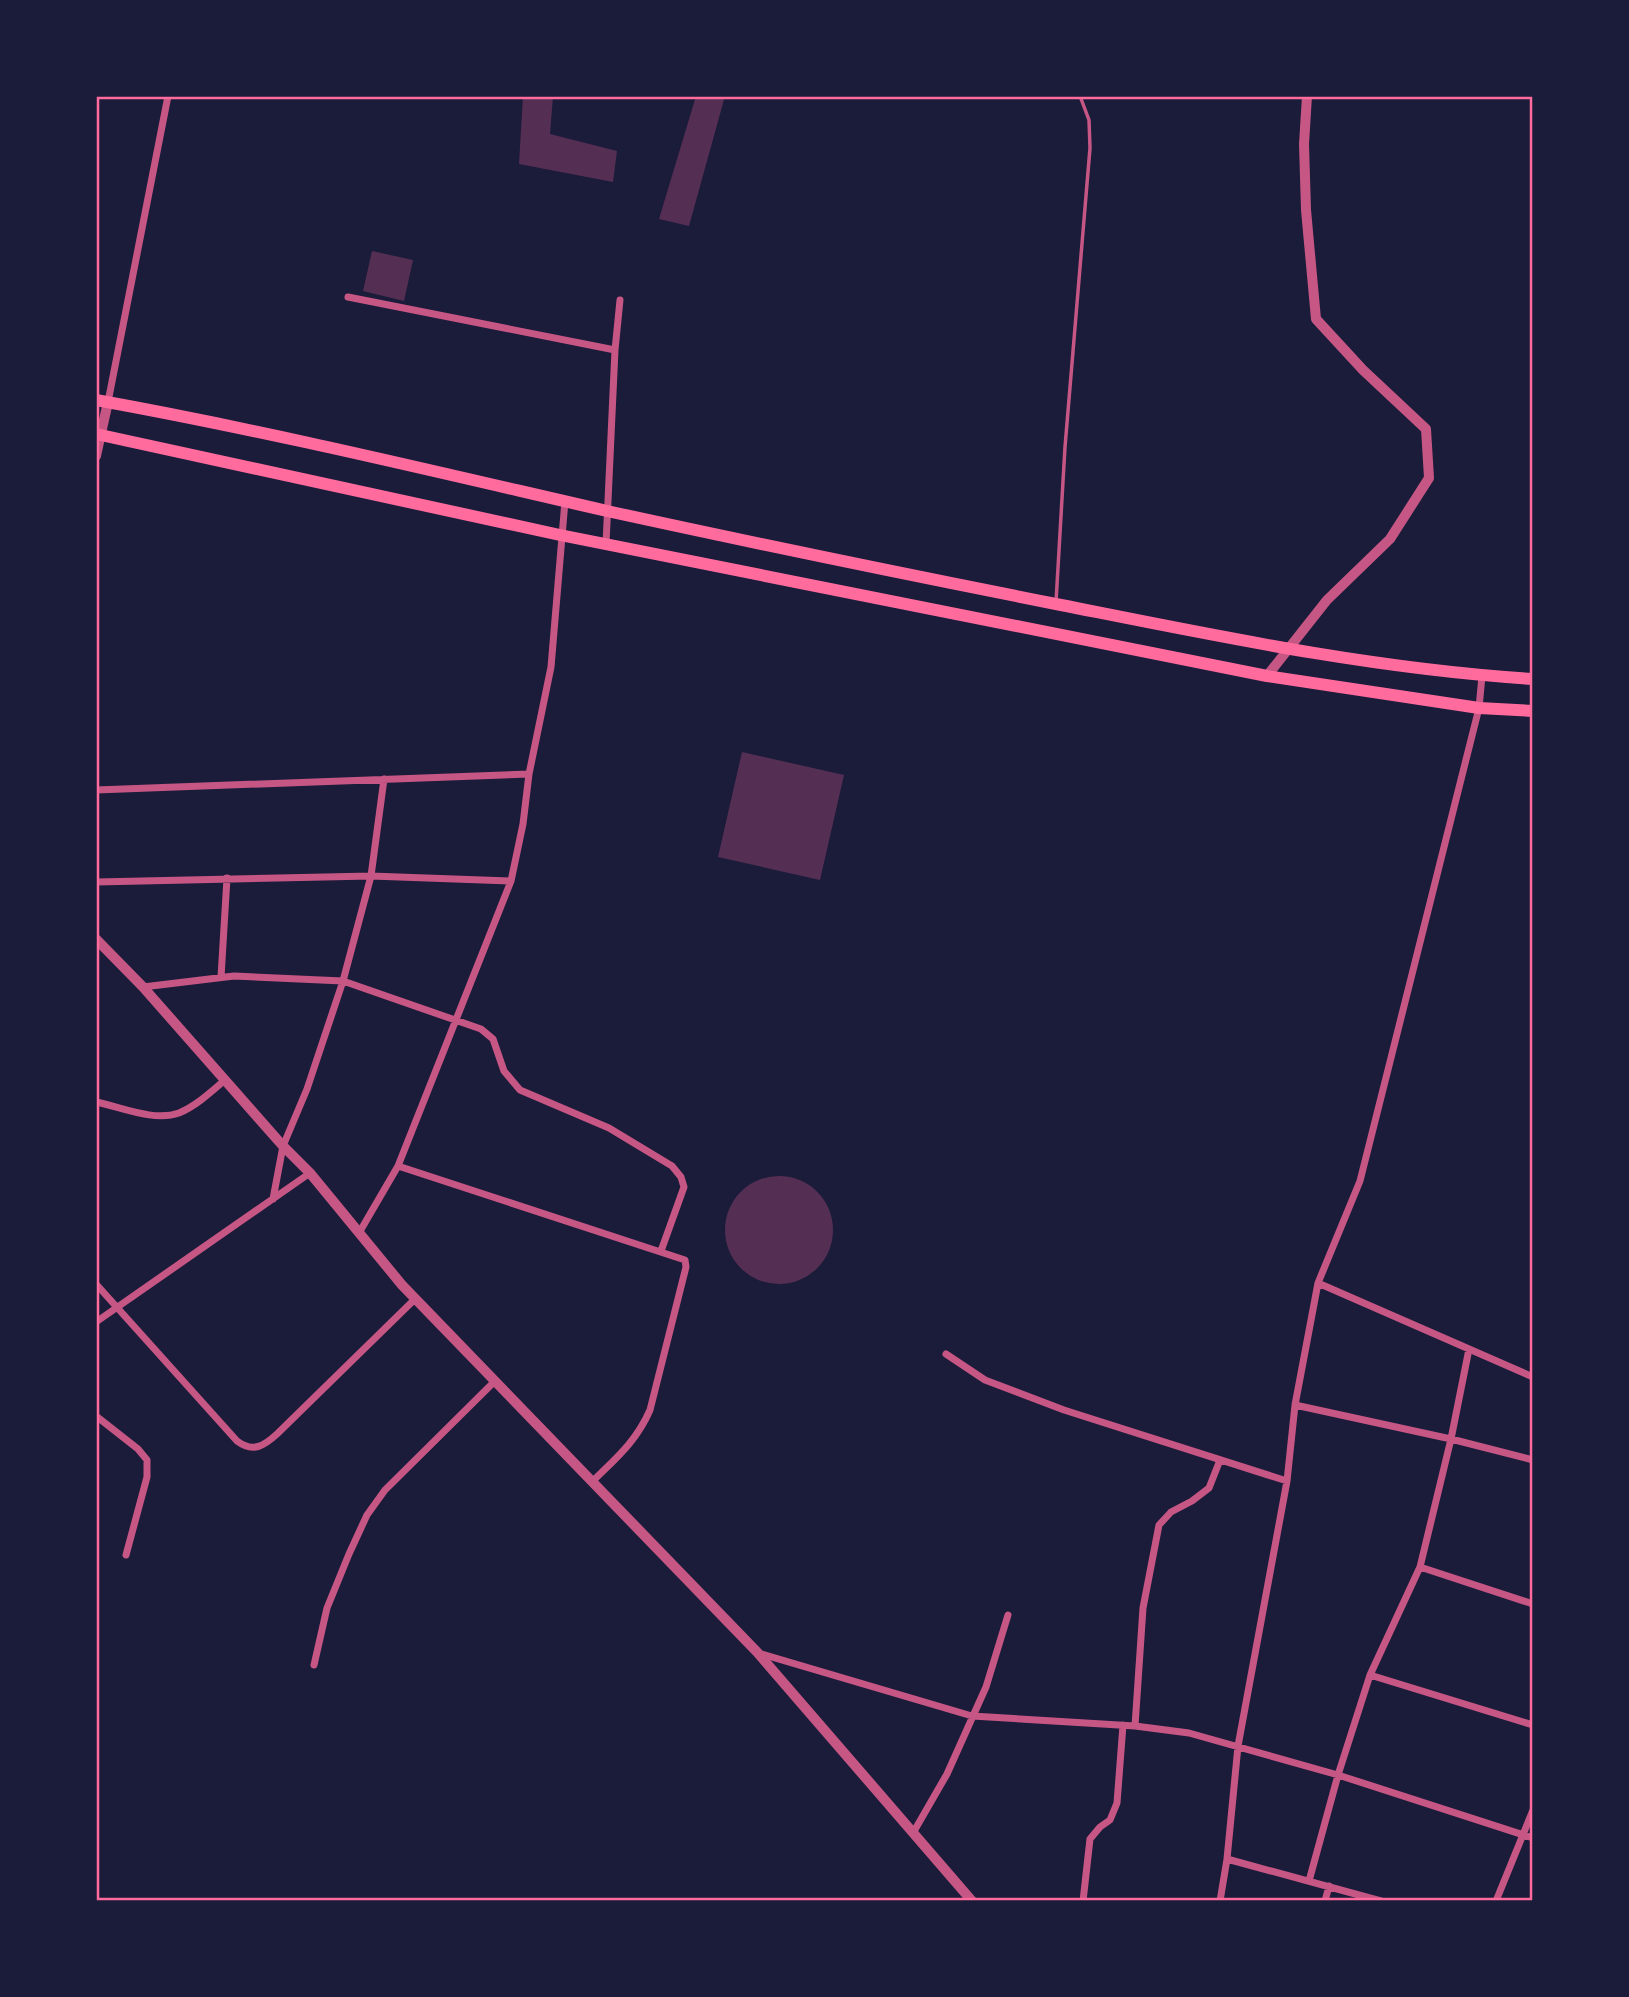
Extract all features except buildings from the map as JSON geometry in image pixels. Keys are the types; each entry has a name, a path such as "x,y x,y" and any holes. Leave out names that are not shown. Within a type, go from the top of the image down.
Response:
{"main road":[{"path":"102,401 285,438 891,571 1286,650 1482,676 1533,680"},
{"path":"99,435 560,535 1267,676 1479,708 1533,711"}],"street":[{"path":"96,456 102,401 168,96"},
{"path":"1267,676 1327,600 1390,539 1429,478 1426,429 1363,370 1316,318 1306,209 1304,144 1307,96"},
{"path":"348,297 615,350"},
{"path":"606,544 615,350 620,300"},
{"path":"359,1233 398,1166 511,881 551,667 560,535 565,501"},
{"path":"1220,1901 1227,1859 1238,1746 1287,1481 1295,1405 1318,1283 1360,1181 1479,708 1482,676"},
{"path":"96,790 529,774"},
{"path":"274,1199 283,1146 307,1089 343,981 371,876 384,779"},
{"path":"96,882 371,876 511,881"},
{"path":"221,977 227,878"},
{"path":"96,939 143,987 310,1173 415,1298 757,1652 972,1901"},
{"path":"143,987 221,977 343,981 481,1029 493,1039 504,1071 520,1090 610,1128 672,1166 681,1177 684,1187 661,1251"},
{"path":"96,1102 152,1115 177,1114 225,1080"},
{"path":"398,1166 685,1260 686,1267 650,1410 641,1431 592,1482"},
{"path":"96,1322 310,1173"},
{"path":"1318,1283 1533,1377"},
{"path":"96,1284 237,1441 252,1448 262,1447 277,1434 415,1298"},
{"path":"1308,1881 1370,1675 1420,1567 1451,1439 1469,1349"},
{"path":"946,1354 985,1380 1064,1410 1287,1481"},
{"path":"314,1665 327,1608 368,1515 385,1490 495,1381"},
{"path":"1295,1405 1533,1460"},
{"path":"96,1416 138,1449 147,1460 147,1477 126,1555"},
{"path":"1135,1726 1143,1608 1158,1525 1171,1512 1209,1488 1220,1460"},
{"path":"1420,1567 1533,1604"},
{"path":"913,1833 947,1774 986,1687 1008,1615"},
{"path":"757,1652 972,1716 1123,1725 1189,1733 1338,1775 1533,1838"},
{"path":"1370,1675 1533,1724"},
{"path":"1083,1901 1090,1839 1110,1820 1117,1803 1123,1725"},
{"path":"1496,1901 1533,1810"},
{"path":"1227,1859 1381,1901"},
{"path":"1325,1901 1329,1886"}],"lane":[{"path":"1056,604 1065,447 1090,148 1089,120 1080,96"}]}
